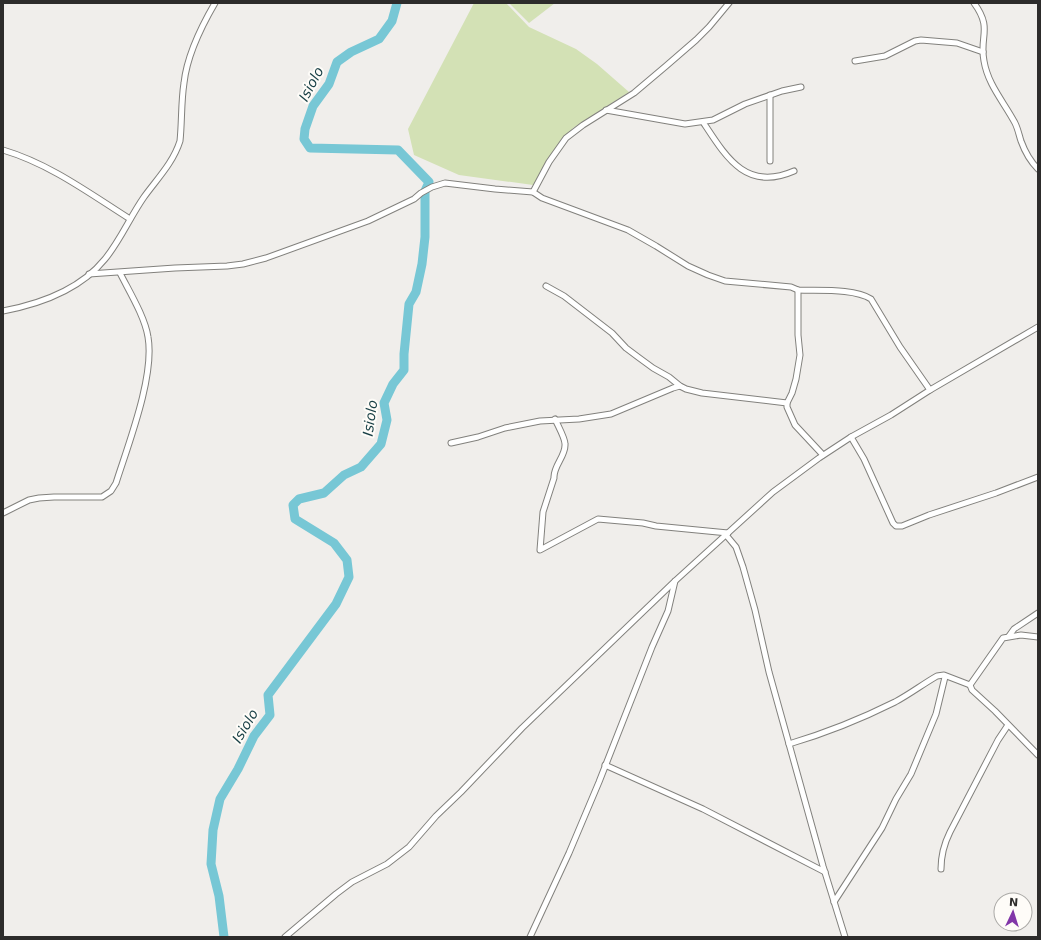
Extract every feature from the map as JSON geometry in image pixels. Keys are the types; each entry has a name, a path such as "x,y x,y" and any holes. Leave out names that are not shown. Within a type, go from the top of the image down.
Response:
{"street":[{"path":"3,311 38,302 75,286 104,260 143,198 178,148 180,141 185,74 204,22 215,3"},
{"path":"533,192 548,162 566,138 583,125 634,93 710,27 729,3"},
{"path":"974,3 982,14 984,20 985,36 983,52 990,82 1016,126 1026,153 1038,169"},
{"path":"855,61 885,56 915,41 921,40 957,43 983,52"},
{"path":"606,110 685,124 703,122 713,120 745,104 770,95 801,87"},
{"path":"770,95 770,161"},
{"path":"703,122 725,154 741,170 760,177 782,177 794,171"},
{"path":"3,150 22,156 42,165 130,219"},
{"path":"89,274 227,266 266,258 368,221 414,199 432,187 445,183 533,192 542,198 628,230 688,266 725,281 791,287 798,290 859,293 871,299 900,347 930,390"},
{"path":"3,513 29,500 39,498 102,497 111,491 116,483 138,414 145,385 149,347 148,336 144,324 120,272"},
{"path":"546,286 564,296 612,333 632,353 653,368 670,376 680,386 686,389 702,393 787,402"},
{"path":"798,290 798,335 800,355 792,394 787,402 788,412 796,425 823,455"},
{"path":"284,937 352,882 401,855 436,816 522,728 675,581 773,492 823,455 851,437 891,415 930,390 1038,327"},
{"path":"451,443 478,437 504,428 540,421 579,419 611,414 680,386"},
{"path":"555,420 565,444 561,458 553,472 554,478 543,512 540,550 598,519 643,523 656,526 727,534 736,547 755,610 768,672 845,937"},
{"path":"851,437 864,459 893,523 896,526 902,526 1038,477"},
{"path":"530,937 569,853 606,765 652,647 668,611 675,581"},
{"path":"1009,636 1014,629 1038,613"},
{"path":"970,685 1003,638 1021,635 1038,637"},
{"path":"789,744 854,721 896,702 937,676 944,675 945,677 970,685 972,690 1038,755"},
{"path":"834,902 882,828 911,774 936,714 945,677"},
{"path":"941,869 944,844 998,740 1008,725"},
{"path":"606,765 703,809 825,872"}],"green space":[{"path":"474,3 506,3 529,27 576,49 597,64 629,92 573,128 533,185 459,175 414,155 408,129"},
{"path":"509,3 555,3 529,23"}],"waterway":[{"name":"Isiolo","path":"224,937 219,896 211,864 213,830 220,799 238,769 254,736 270,715 268,695 336,604 349,577 347,560 334,543 295,519 293,505 299,499 324,493 344,475 361,467 381,444 387,420 384,403 393,384 404,370 404,354 409,304 416,292 422,264 425,237 425,191 429,182 398,150 310,148 304,139 305,129 313,106 329,84 337,62 351,52 379,39 392,21 397,3"}]}
